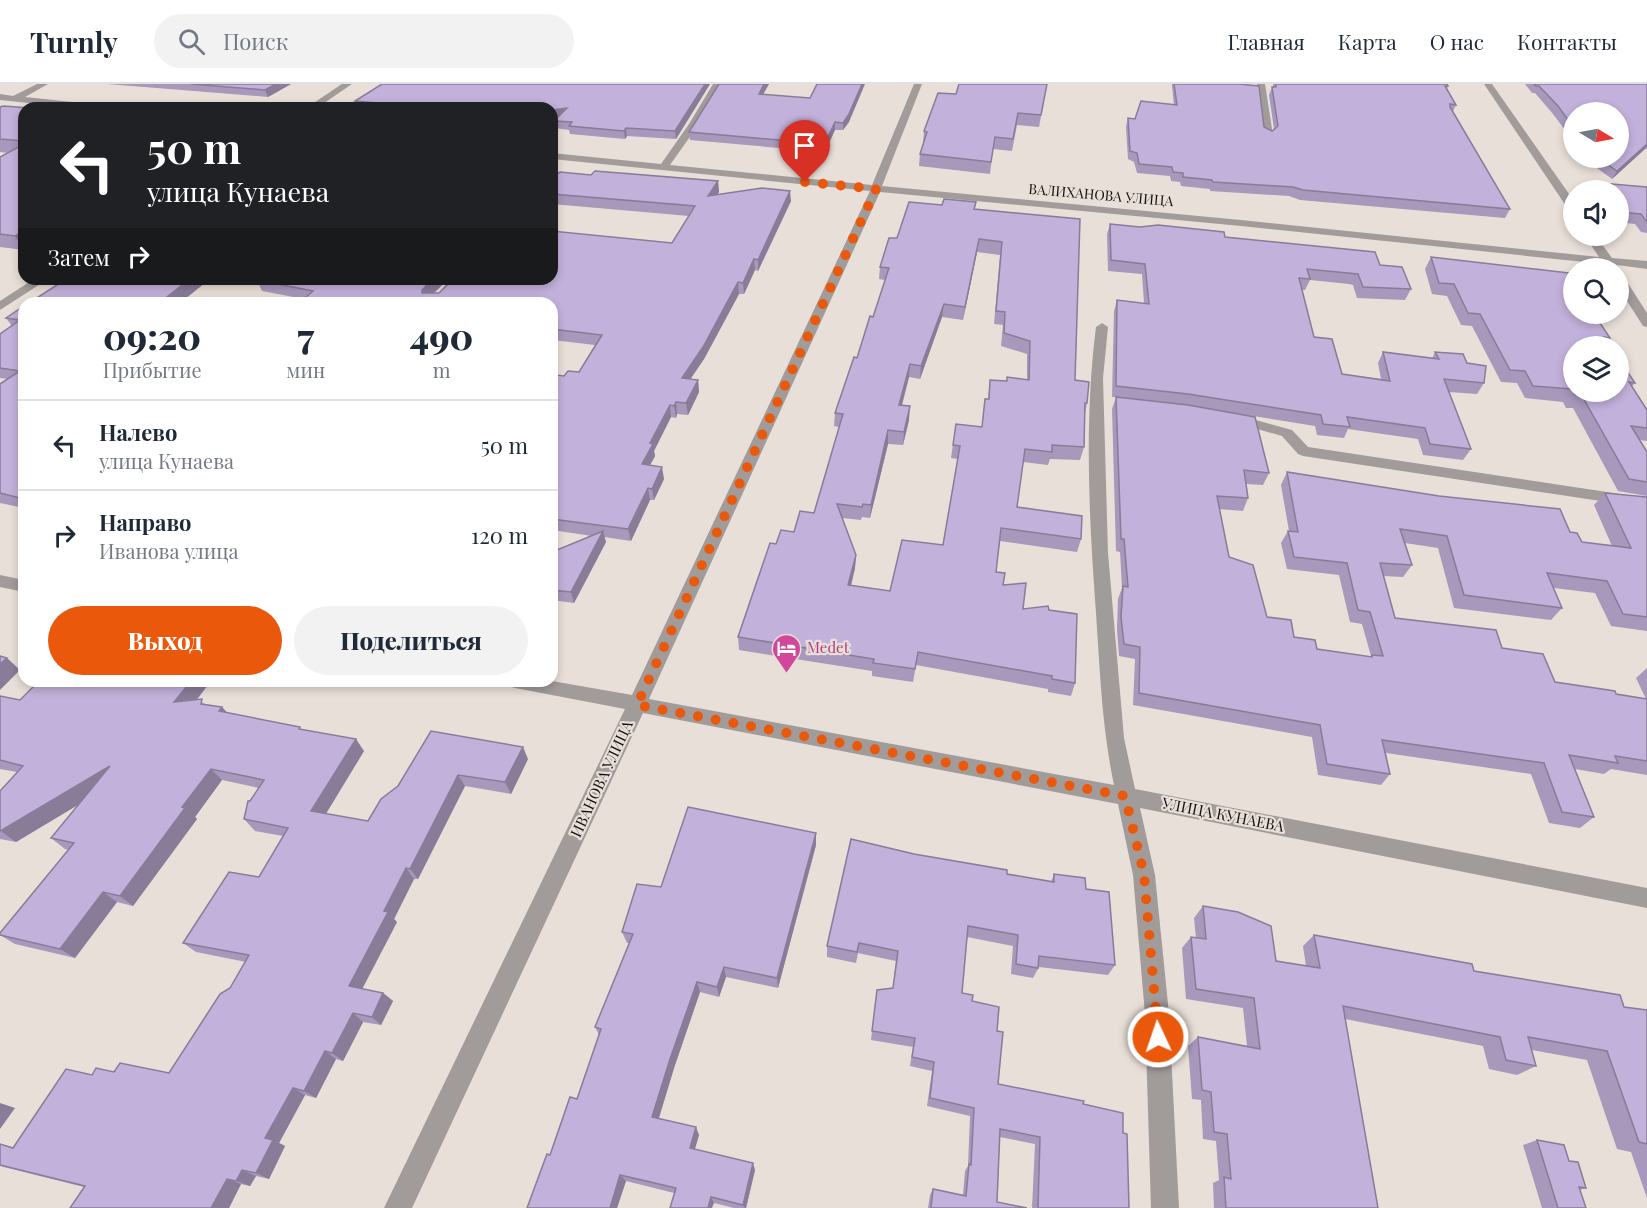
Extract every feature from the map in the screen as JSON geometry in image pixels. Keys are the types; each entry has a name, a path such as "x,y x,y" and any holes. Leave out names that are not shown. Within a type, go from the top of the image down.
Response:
{"street":[{"path":"0,106 44,84"},
{"path":"320,102 348,84"},
{"path":"664,167 694,124 717,84"},
{"name":"ИВАНОВА УЛИЦА","path":"398,1208 637,705 876,189 918,84"},
{"path":"1261,84 1268,135"},
{"path":"1488,84 1563,194"},
{"path":"0,97 44,102"},
{"name":"ВАЛИХАНОВА УЛИЦА","path":"558,158 572,163 664,167 1230,222 1563,260"},
{"name":"ВАЛИХАНОВА УЛИЦА","path":"1629,266 1647,266"},
{"path":"0,306 33,285"},
{"path":"1629,294 1647,323"},
{"path":"1102,327 1096,378 1101,565 1114,738 1144,874 1157,1014 1166,1208"},
{"path":"1097,401 1115,403"},
{"path":"1224,417 1268,426 1287,433 1303,451 1647,503"},
{"path":"0,581 18,584"},
{"name":"УЛИЦА КУНАЕВА","path":"546,687 1125,796 1647,898"}],"building":[{"path":"191,84 276,84 265,90"},
{"path":"382,84 705,84 675,131 626,128 624,131 569,126 572,122 558,121 558,117 567,108 558,109 558,102 355,101"},
{"path":"719,84 764,84 759,94 810,98 817,84 862,84 843,123 835,122 826,141 814,140 813,143 689,132"},
{"path":"959,84 1047,84 1041,115 1018,113 1013,139 995,137 991,162 920,154 927,132 924,131 938,93 956,94"},
{"path":"1174,84 1259,86 1264,127 1272,131 1278,126 1272,87 1276,87 1276,84 1447,84 1448,86 1445,86 1456,105 1450,104 1450,107 1510,209 1303,190 1293,187 1213,182 1212,180 1183,177 1183,173 1173,172 1172,167 1139,164 1137,153 1130,151 1128,118 1135,119 1141,101 1177,105"},
{"path":"1534,84 1647,84 1647,144 1629,160 1629,102 1563,102 1563,113 1539,86"},
{"path":"0,107 18,107 18,140 0,139"},
{"path":"18,147 18,234 15,236 0,234 0,157"},
{"path":"595,171 718,181 708,196 762,188 790,191 758,260 754,259 743,283 738,282 703,347 682,378 698,380 686,403 676,402 674,406 670,405 650,443 653,444 642,464 662,467 652,489 648,488 628,529 558,520 558,375 564,376 568,371 579,372 602,335 558,330 558,297 306,297 313,291 282,285 427,285 422,293 439,293 447,285 558,285 558,232 672,243 695,206 558,195 558,173 560,172 591,175"},
{"path":"1629,185 1647,187 1647,222 1641,214 1629,213"},
{"path":"944,199 976,202 974,209 1080,219 1075,380 1089,382 1087,403 1085,403 1084,447 1052,445 1052,452 1025,449 1017,507 1082,516 1081,539 1001,528 996,572 1005,573 1003,585 1026,583 1023,609 1048,606 1049,610 1077,614 1075,683 1052,679 1052,676 918,652 915,669 873,663 874,659 738,637 770,543 776,544 781,530 794,532 800,511 814,513 843,414 835,413 854,357 857,358 870,316 873,317 889,268 880,267 889,238 897,238 909,202 942,205","holes":["979,239 1002,242 996,311 1005,312 1004,333 1030,341 1029,380 1007,377 1007,381 990,380 989,399 985,399 982,427 956,424 953,445 960,446 943,545 902,540 890,591 848,585 856,555 837,504 862,507 863,504 871,505 888,430 904,432 910,406 899,405 910,364 921,366 944,304 965,307"]},
{"path":"1110,224 1140,227 1158,225 1224,232 1225,237 1375,252 1380,265 1402,267 1411,289 1363,287 1358,274 1307,269 1310,279 1299,278 1314,337 1332,339 1342,374 1390,381 1383,352 1439,359 1435,352 1463,354 1467,363 1486,366 1484,383 1444,379 1471,449 1430,444 1425,428 1347,417 1350,427 1323,424 1321,415 1188,394 1116,386 1117,300 1149,304 1145,264 1111,260"},
{"path":"1431,257 1563,272 1563,324 1601,324 1609,336 1563,336 1563,388 1533,386 1525,371 1510,370 1480,314 1468,313 1454,284 1439,283"},
{"path":"57,285 182,285 167,297 38,297"},
{"path":"18,310 18,320 6,318"},
{"path":"18,321 18,371 0,368 0,334"},
{"path":"18,372 18,498 0,493 0,384"},
{"path":"1629,374 1635,383 1629,382"},
{"path":"1629,382 1647,410 1647,428 1631,426 1647,452 1647,482 1629,479 1585,402 1629,402"},
{"path":"1116,397 1188,405 1255,417 1269,473 1244,470 1248,498 1217,496 1229,557 1253,565 1267,617 1291,620 1294,637 1315,640 1317,649 1372,657 1372,655 1383,656 1370,612 1358,610 1347,563 1294,557 1288,531 1298,532 1287,472 1439,496 1560,509 1570,532 1577,533 1582,542 1631,548 1605,493 1647,497 1647,617 1623,614 1607,581 1547,573 1562,608 1464,595 1447,536 1400,529 1412,565 1380,563 1395,618 1496,630 1502,648 1543,654 1555,682 1615,691 1616,694 1647,699 1647,761 1615,756 1618,763 1569,755 1594,817 1562,812 1544,763 1382,740 1390,774 1327,764 1320,725 1139,693 1140,647 1124,644 1121,617 1123,586 1128,587 1124,539 1121,539"},
{"path":"603,531 571,592 558,591 558,550"},
{"path":"0,656 7,658 0,664"},
{"path":"33,687 186,687 174,702 202,699 201,704 222,707 219,711 356,739 311,811 368,821 381,799 398,786 431,731 523,747 505,782 458,775 410,869 406,868 384,911 388,912 349,986 383,993 372,1017 353,1013 332,1053 325,1051 304,1091 293,1088 265,1138 273,1140 256,1173 242,1170 236,1181 227,1179 211,1208 70,1208 85,1186 0,1165 0,1144 13,1148 66,1069 92,1075 96,1068 114,1072 120,1063 169,1073 220,994 230,988 249,955 183,943 229,872 259,877 288,828 244,819 248,801 264,780 211,769 120,896 103,892 60,949 0,935 74,843 51,838 110,766 0,831 0,791 23,766 0,760 0,696 20,700"},
{"path":"688,807 816,833 777,978 724,967 717,987 697,982 652,1117 696,1127 690,1148 753,1163 743,1205 711,1197 708,1208 670,1208 676,1188 620,1175 610,1208 527,1208 547,1154 550,1155 570,1097 577,1099 601,1029 595,1027 633,934 622,932 637,884 661,887"},
{"path":"851,839 914,854 1007,870 1007,874 1054,882 1054,874 1085,878 1086,889 1109,892 1115,965 1039,956 1038,968 1016,964 1018,935 968,926 962,993 973,995 972,1001 999,1007 997,1031 1003,1032 998,1084 1084,1101 1083,1104 1123,1113 1123,1133 1127,1134 1129,1208 1038,1208 1040,1137 1000,1129 997,1202 1027,1208 931,1208 933,1189 966,1196 969,1164 971,1165 974,1108 930,1098 934,1062 912,1057 915,1038 872,1031 877,990 893,988 898,951 859,943 857,952 827,946"},
{"path":"1203,906 1238,912 1271,926 1276,961 1320,968 1314,935 1472,964 1474,971 1620,995 1624,1007 1647,1010 1647,1144 1639,1142 1607,1051 1528,1037 1536,1066 1506,1060 1500,1037 1343,1006 1378,1208 1226,1208 1224,1177 1231,1179 1227,1134 1214,1132 1211,1092 1202,1090 1198,1037 1260,1049 1254,998 1196,989 1191,937 1206,939"},
{"path":"1537,1140 1564,1145 1569,1161 1578,1162 1586,1188 1579,1187 1586,1208 1558,1208"}],"place":[{"name":"Medet","path":"786,674"}],"route":[{"path":"805,182 876,189 637,705 1125,796 1144,874 1158,1037"}]}
